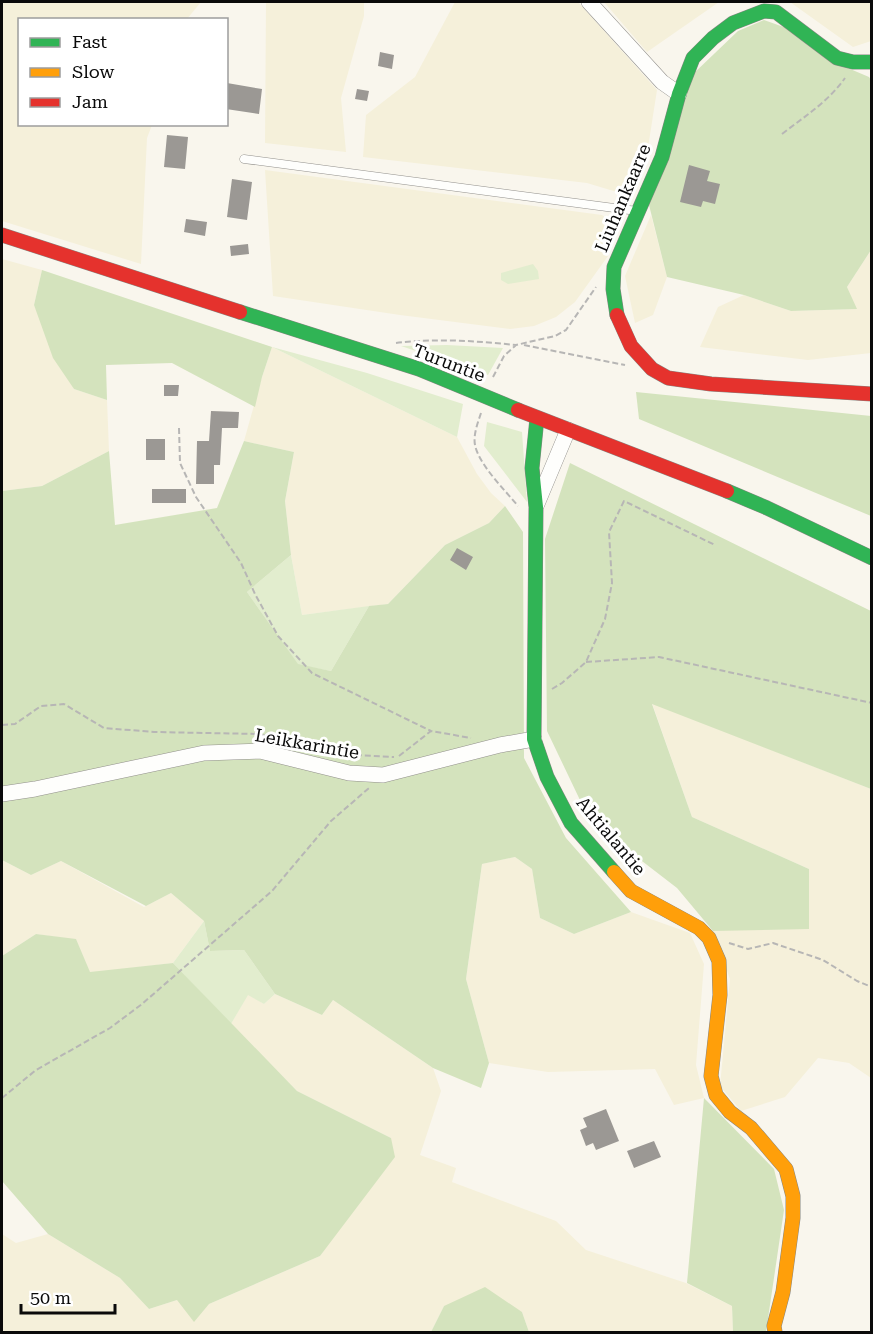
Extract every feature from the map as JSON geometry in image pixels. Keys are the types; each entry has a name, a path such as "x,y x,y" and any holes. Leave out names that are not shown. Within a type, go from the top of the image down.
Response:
{"street":[{"path":"589,2 656,76 680,94"},
{"name":"Liuhankaarre","path":"872,62 853,62 837,58 789,20 776,12 764,10 733,23 713,38 693,58 662,157 614,267 613,289 616,312 631,346 652,369 668,378 711,384 872,394"},
{"name":"Turuntie","path":"2,234 419,369 767,508 872,558"},
{"name":"Ahtialantie","path":"537,418 528,508 535,699 534,739 560,806 571,823 607,866 631,891 699,928 709,938"},
{"name":"Ahtialantie","path":"528,508 568,430"},
{"name":"Leikkarintie","path":"2,794 204,753 260,751 349,773 383,775 500,745 534,739"},
{"path":"709,938 719,961 720,995 711,1076 716,1095 730,1112 751,1128 786,1169 793,1196 793,1218 775,1332"}],"lane":[{"path":"244,159 638,211"}],"path":[{"path":"782,134 829,98 844,80 853,62"},
{"path":"390,344 411,341 485,342 516,345 555,336 566,330 599,283"},
{"path":"522,344 627,365"},
{"path":"493,377 504,356 516,345"},
{"path":"481,413 476,428 475,445 483,463 528,508"},
{"path":"179,428 180,463 196,498 241,562 278,636 312,673 431,731 478,740"},
{"path":"535,699 562,683 586,662 605,619 612,583 609,532 624,501 715,545"},
{"path":"586,662 659,657 872,703"},
{"path":"2,725 15,724 41,706 64,704 104,728 154,732 259,734 335,754 398,758 431,731"},
{"path":"2,1098 36,1070 110,1028 142,1004 272,891 331,821 383,775"},
{"path":"709,938 748,949 773,944 823,960 857,981 872,987"}],"shaded area":[{"path":"2,2 201,2 188,18 18,18 18,126 152,126 147,138 141,264 2,221"},
{"path":"266,2 364,2 364,16 341,98 346,152 265,143"},
{"path":"455,2 578,2 657,90 647,154 620,193 587,183 363,157 366,115 415,77"},
{"path":"604,2 719,2 647,52"},
{"path":"790,2 871,2 871,41 853,47"},
{"path":"265,170 602,215 611,222 614,233 608,256 575,302 556,317 534,326 510,329 273,296"},
{"path":"651,215 667,277 653,315 635,323 625,276"},
{"path":"871,250 871,353 808,360 700,347 718,307 744,295 791,311 856,309 847,287"},
{"path":"2,259 42,270 34,305 74,389 107,400 109,451 42,486 2,491"},
{"path":"272,347 457,437 477,474 491,493 505,506 489,523 445,545 388,604 302,615 291,555 285,501 294,452 244,441"},
{"path":"652,703 871,789 871,1078 849,1063 818,1058 785,1097 741,1111 720,1086 730,979 713,931 809,869 692,817"},
{"path":"515,857 532,869 540,918 574,934 631,912 690,933 704,964 696,1065 704,1098 674,1105 655,1069 548,1072 489,1063 466,979 482,864"},
{"path":"2,860 31,875 61,861 144,907 171,893 204,921 173,963 90,973 76,940 36,934 2,956"},
{"path":"248,994 264,1004 275,994 322,1015 333,1000 433,1068 441,1091 420,1155 456,1168 452,1182 556,1221 586,1250 686,1283 732,1306 733,1332 529,1332 522,1312 444,1306 431,1332 2,1332 2,1234 16,1243 48,1234 120,1278 149,1309 177,1300 209,1304 320,1256 391,1138 297,1091 231,1024"}],"green space":[{"path":"764,20 792,30 829,60 869,77 871,80 871,250 847,287 857,309 791,311 744,295 667,277 649,205 692,75 738,31"},
{"path":"533,264 538,271 539,279 508,284 501,280 501,273"},
{"path":"42,270 272,347 255,407 172,363 106,365 107,400 74,389 53,358 34,305"},
{"path":"447,345 503,348 488,375 401,346"},
{"path":"272,347 367,373 463,404 457,437"},
{"path":"636,392 871,416 871,516 639,419"},
{"path":"487,422 522,432 527,502 484,446"},
{"path":"244,441 294,452 285,501 291,555 247,592 298,664 331,671 369,606 388,604 445,545 489,523 505,506 523,532 524,758 566,838 631,912 574,934 540,918 532,869 515,857 482,864 466,979 489,1063 481,1088 433,1068 333,1000 322,1015 275,994 244,950 210,951 204,921 171,893 146,906 61,861 31,875 2,860 2,491 42,486 109,451 115,525 217,508"},
{"path":"570,463 871,611 871,789 652,704 692,817 809,869 809,929 713,931 677,888 590,821 547,731 545,539"},
{"path":"291,555 302,615 369,606 331,671 298,665 247,592"},
{"path":"204,921 210,951 244,950 275,994 264,1004 248,995 231,1024 173,963"},
{"path":"36,934 76,939 90,972 173,963 297,1091 391,1138 395,1157 320,1256 209,1304 194,1322 177,1300 149,1309 120,1278 48,1234 2,1181 2,956"},
{"path":"704,1098 774,1169 784,1210 766,1332 733,1332 732,1306 687,1283"},
{"path":"485,1287 522,1312 529,1332 431,1332 444,1306"}],"building":[{"path":"380,52 394,55 392,69 378,66"},
{"path":"228,83 262,89 259,114 228,109"},
{"path":"357,89 369,91 367,101 355,99"},
{"path":"167,135 188,137 185,169 164,167"},
{"path":"689,165 710,171 707,181 720,184 715,204 703,201 701,207 680,202"},
{"path":"232,179 252,182 247,220 227,217"},
{"path":"186,219 207,222 205,236 184,232"},
{"path":"248,244 249,254 231,256 230,246"},
{"path":"164,385 179,385 178,396 164,396"},
{"path":"211,411 239,412 238,428 222,428 220,465 214,465 214,484 196,484 197,441 209,441"},
{"path":"146,439 165,439 165,460 146,460"},
{"path":"152,489 186,489 186,503 152,503"},
{"path":"457,548 473,557 466,570 450,560"},
{"path":"606,1109 619,1141 596,1150 593,1143 586,1146 580,1130 587,1127 583,1118"},
{"path":"654,1141 661,1157 634,1168 627,1151"}],"traffic: fast":[{"path":"617,315 613,289 614,267 662,157 679,94 693,58 713,38 733,23 764,11 776,12 837,58 853,62 872,62"},
{"path":"240,312 419,369 518,410"},
{"path":"537,418 532,468 536,507 534,739 547,777 571,823 614,872"},
{"path":"727,491 872,558"}],"traffic: slow":[{"path":"614,872 631,891 699,928 709,938 719,961 720,995 711,1076 716,1095 730,1112 751,1128 786,1169 793,1196 793,1218 783,1292 774,1326 775,1332"}],"traffic: jam":[{"path":"2,235 240,312"},
{"path":"617,315 631,346 652,369 668,378 711,384 872,394"},
{"path":"518,410 727,491"}]}
